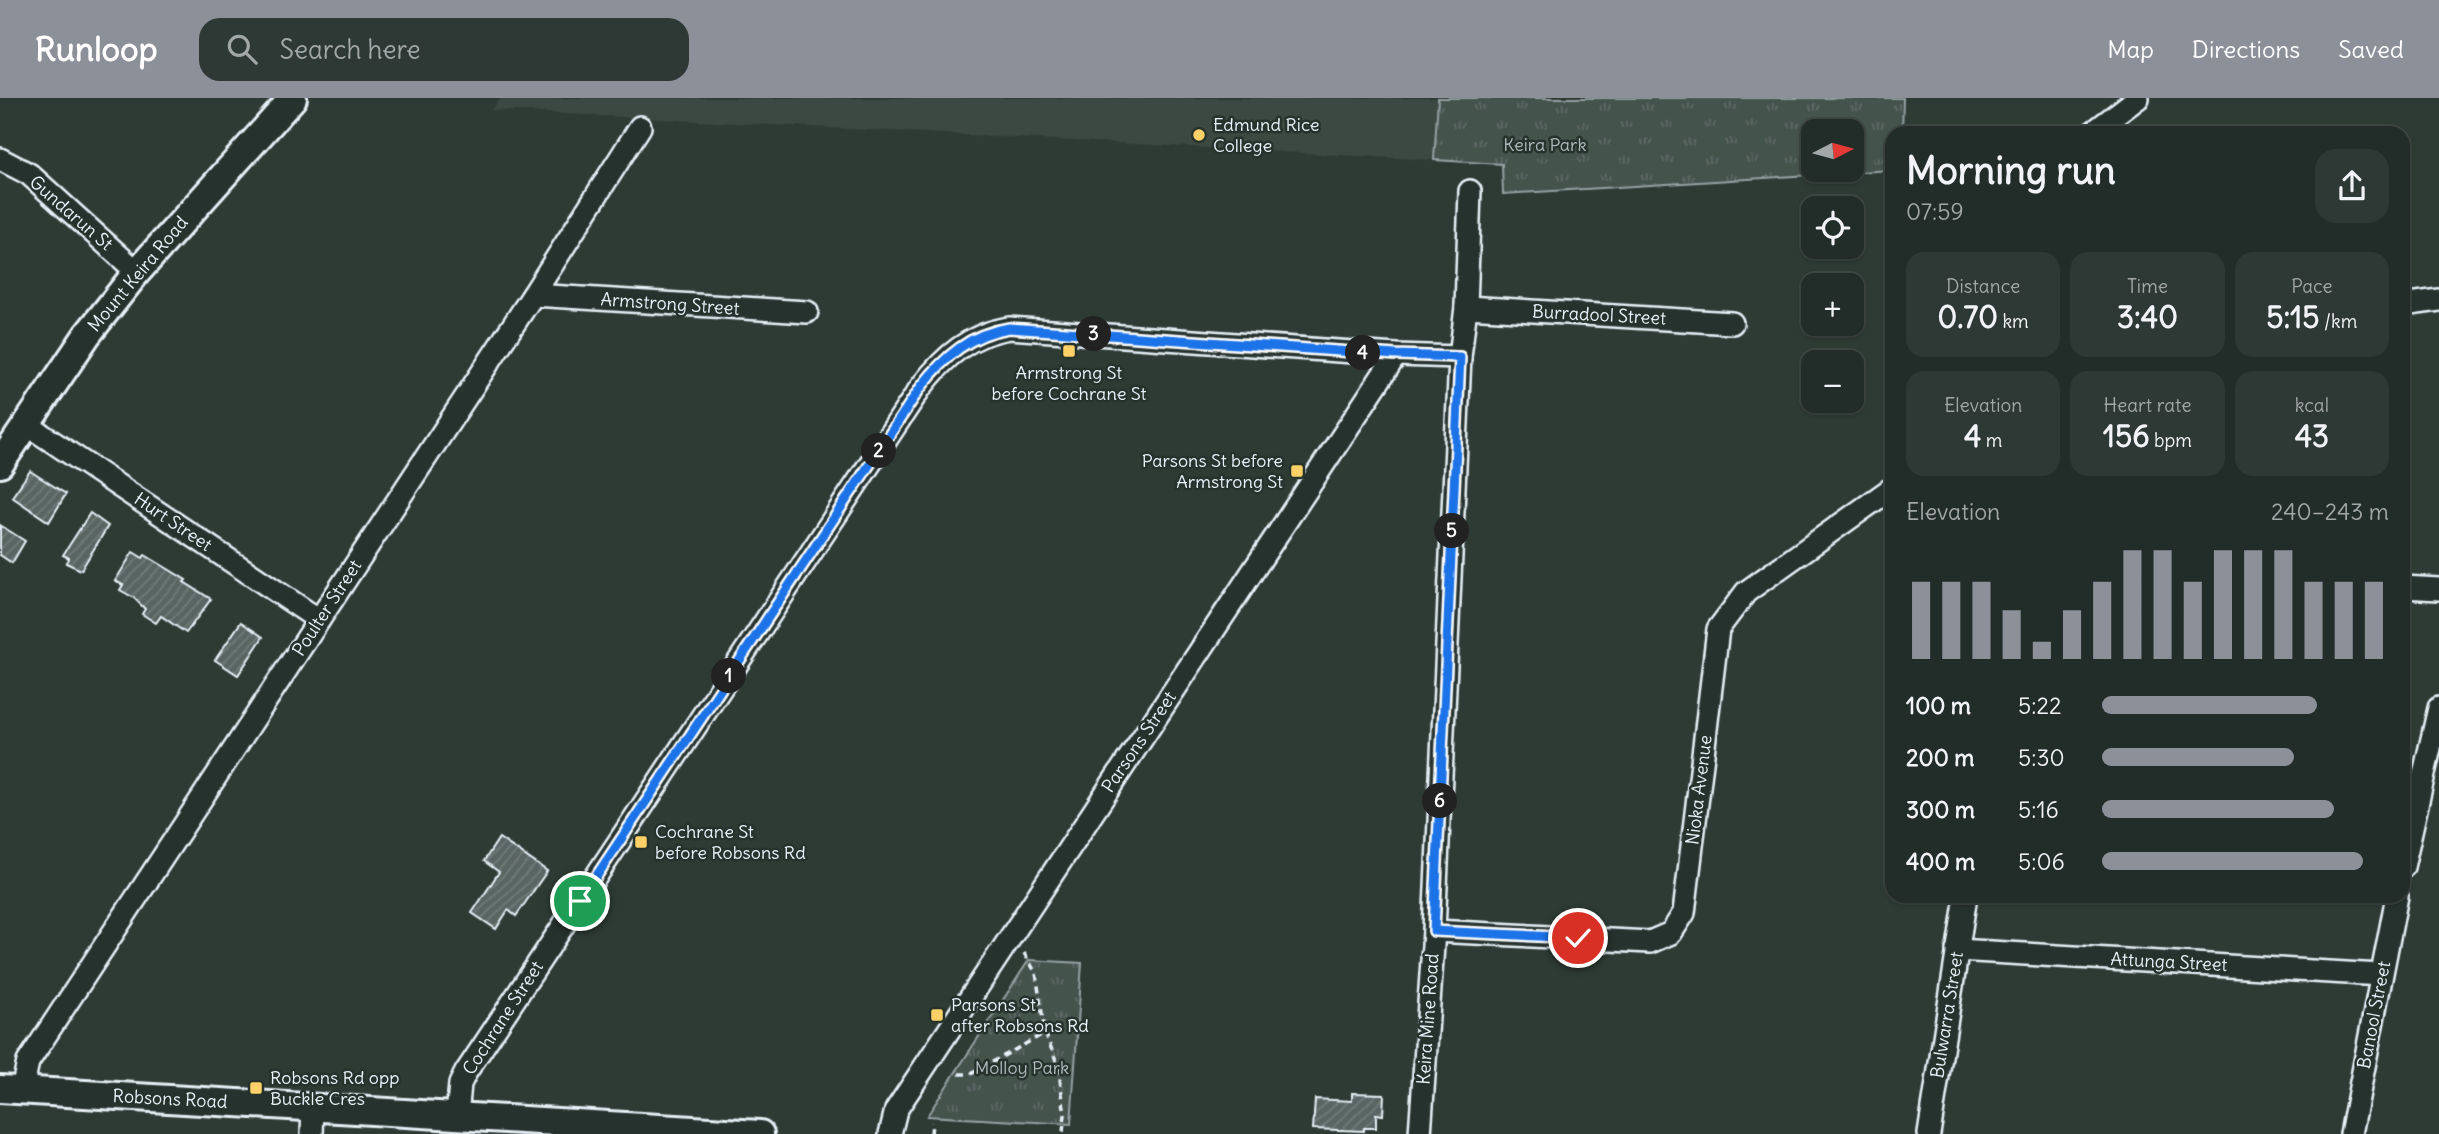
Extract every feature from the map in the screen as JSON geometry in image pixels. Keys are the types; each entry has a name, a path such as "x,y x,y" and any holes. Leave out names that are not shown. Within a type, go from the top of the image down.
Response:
{"main road":[{"name":"Mount Keira Road","path":"0,464 87,335 137,272 293,98"},
{"name":"Robsons Road","path":"11,1089 760,1134"}],"street":[{"path":"2101,126 2138,98"},
{"name":"Poulter Street","path":"11,1089 533,295 640,127"},
{"name":"Gundarun St","path":"0,159 29,174 137,272"},
{"name":"Keira Mine Road","path":"1420,1134 1434,931 1470,191"},
{"name":"Armstrong Street","path":"533,295 807,312"},
{"path":"2410,304 2439,300"},
{"name":"Burradool Street","path":"1466,307 1732,323"},
{"name":"Cochrane Street","path":"457,1116 460,1084 466,1072 921,387 943,362 965,343 980,335 1009,328 1396,355"},
{"path":"1396,355 1460,357"},
{"name":"Parsons Street","path":"890,1134 897,1110 1396,355"},
{"name":"Hurt Street","path":"26,424 320,620"},
{"name":"Nioka Avenue","path":"1434,931 1650,942 1671,933 1684,913 1718,629 1746,592 1885,493"},
{"path":"2410,587 2439,589"},
{"path":"2410,836 2439,708"},
{"name":"Bulwarra Street","path":"1928,1134 1965,903"},
{"name":"Banool Street","path":"2351,1134 2396,903"},
{"name":"Attunga Street","path":"1957,950 2381,975"},
{"path":"312,1134 313,1108"}],"path":[{"path":"1012,933 1036,973 1045,1033 1058,1065 1065,1115 1063,1132"},
{"path":"959,1074 971,1074 1045,1033"},
{"path":"931,1134 932,1122"}],"shaded area":[{"name":"Edmund Rice College","path":"501,98 1438,98 1434,160 491,110"}],"green space":[{"name":"Keira Park","path":"1438,98 1903,98 1902,126 1885,126 1885,170 1864,172 1864,119 1801,119 1801,176 1503,194 1502,164 1434,160"},
{"name":"Molloy Park","path":"1029,960 1082,963 1071,1124 927,1116"}],"building":[{"path":"30,471 66,494 49,522 12,497"},
{"path":"90,513 108,526 81,570 66,563 69,558 63,555"},
{"path":"0,525 25,541 12,563 0,555"},
{"path":"133,552 143,558 145,555 165,567 211,599 186,633 161,616 156,623 142,614 145,609 134,598 120,590 123,585 115,581"},
{"path":"241,622 263,637 238,675 215,660"},
{"path":"499,838 547,871 516,916 508,910 496,929 472,913 499,872 484,861"},
{"path":"1352,1093 1384,1094 1383,1115 1376,1114 1376,1128 1364,1128 1364,1131 1313,1129 1315,1099 1352,1101"}],"place":[{"name":"Edmund Rice College","path":"1199,135"},
{"name":"Armstrong St before Cochrane St","path":"1069,351"},
{"name":"Parsons St before Armstrong St","path":"1297,471"},
{"name":"Cochrane St before Robsons Rd","path":"641,842"},
{"name":"Parsons St after Robsons Rd","path":"937,1015"},
{"name":"Robsons Rd opp Buckle Cres","path":"256,1088"}],"route":[{"path":"580,901 921,387 934,370 965,343 980,335 1009,328 1396,355 1460,357 1434,931 1578,938"}]}
